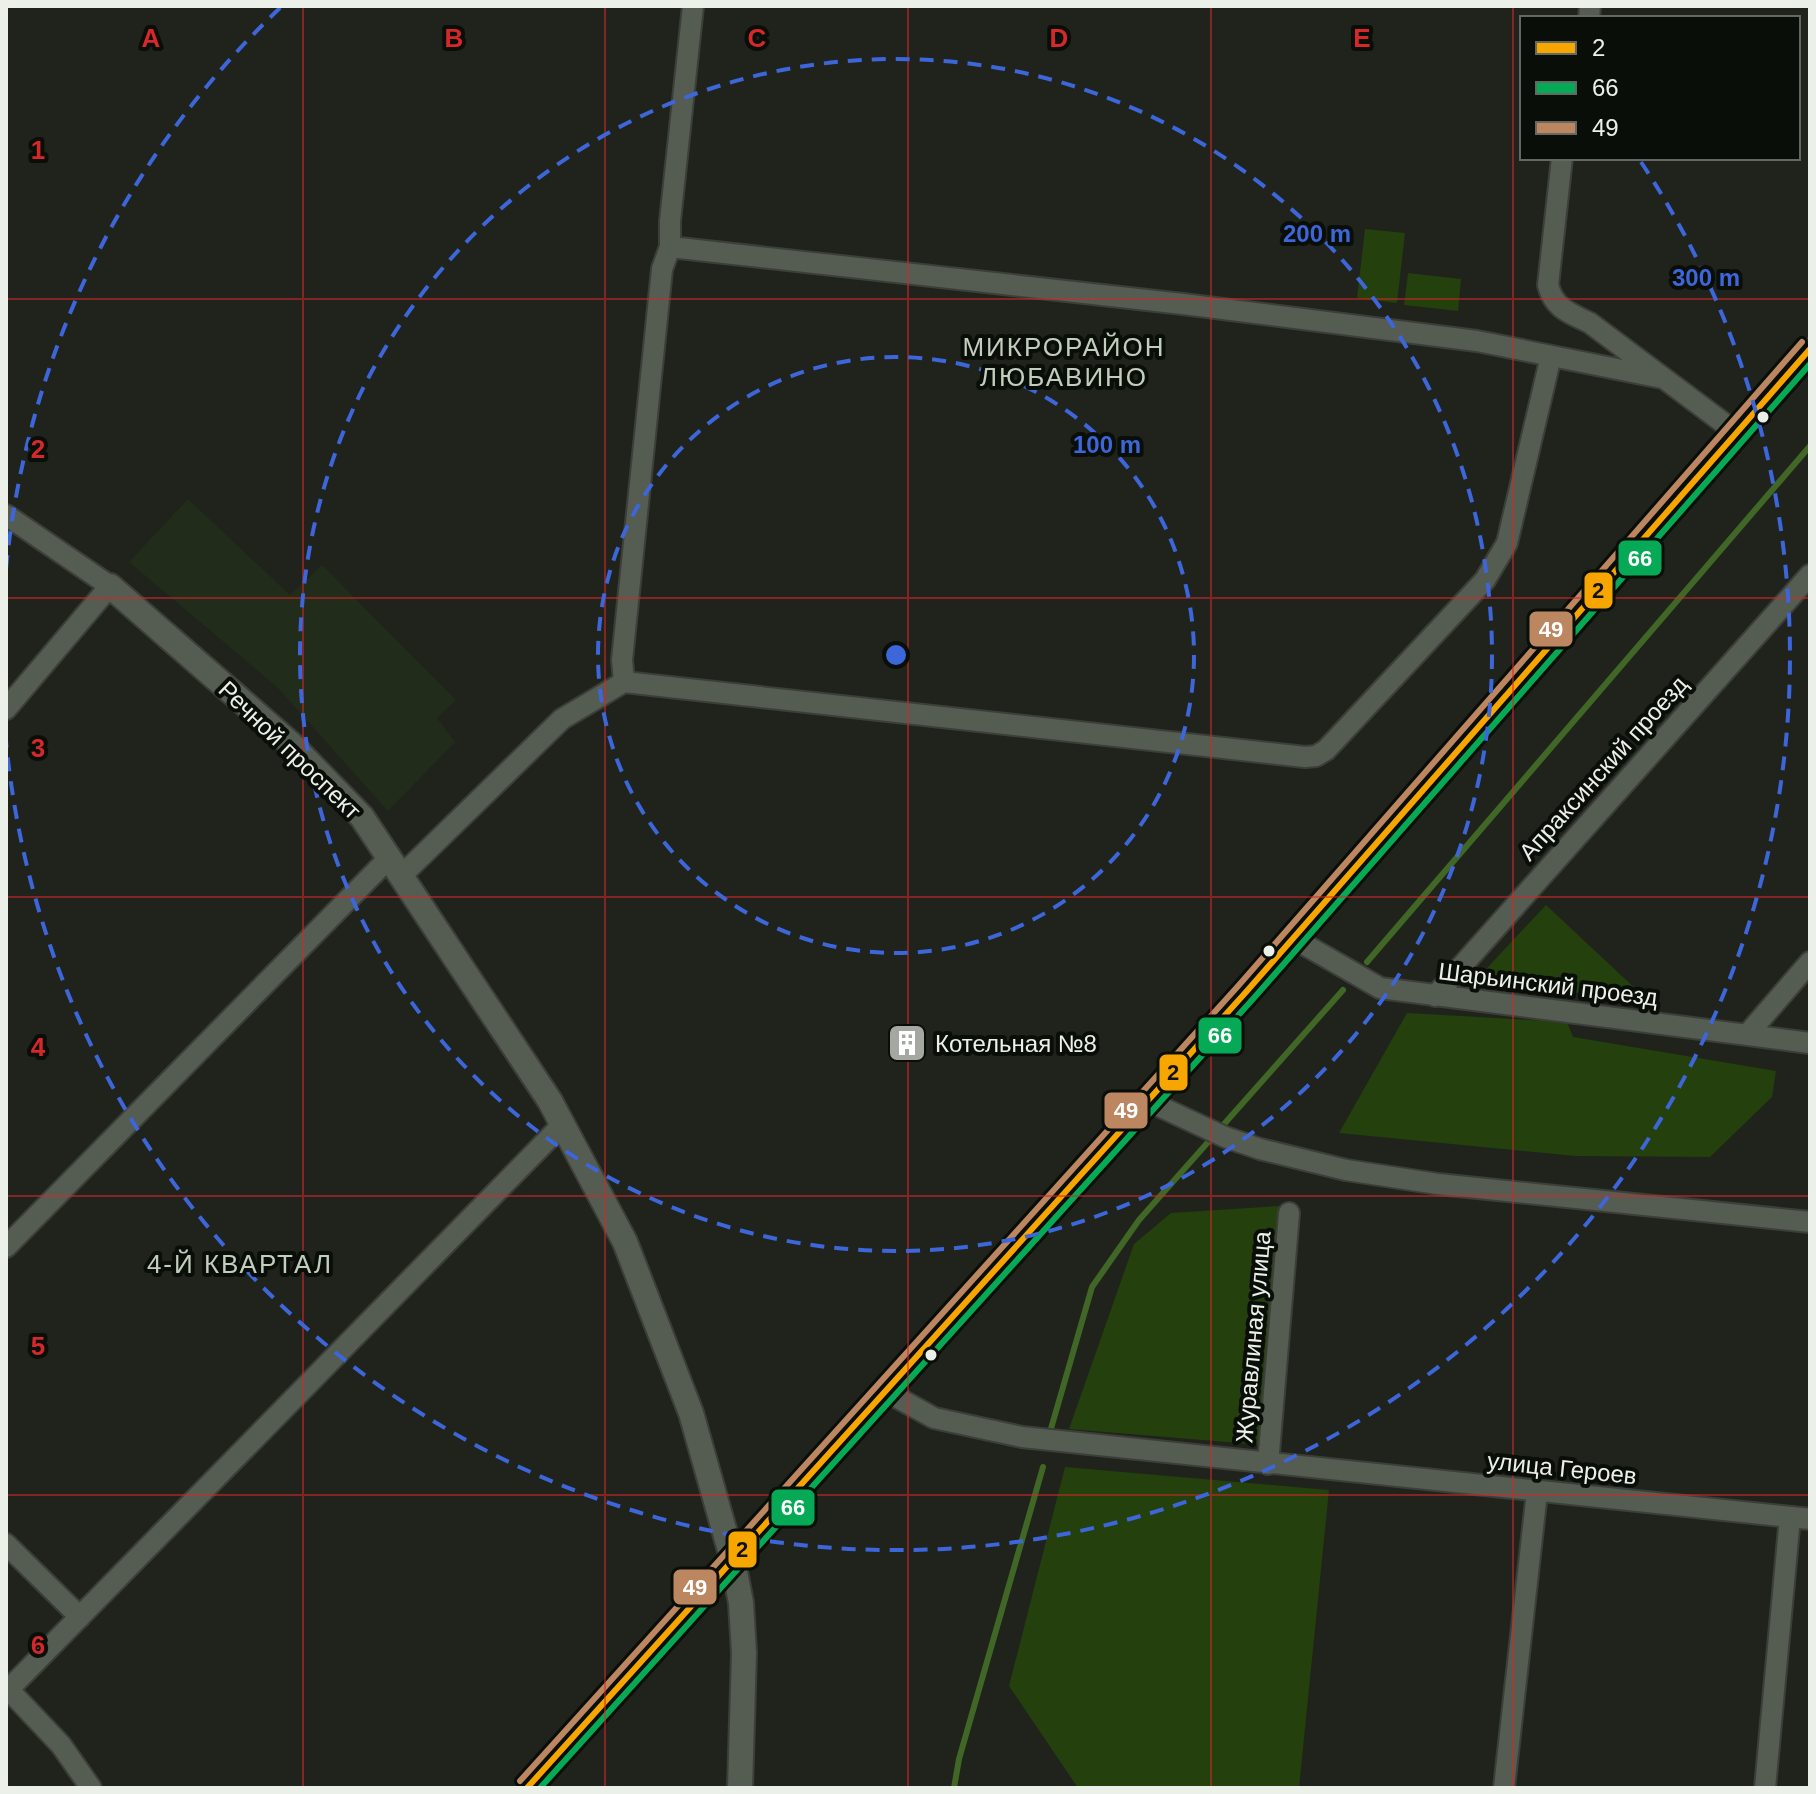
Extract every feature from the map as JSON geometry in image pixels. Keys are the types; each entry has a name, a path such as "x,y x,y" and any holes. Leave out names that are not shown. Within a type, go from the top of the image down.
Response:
{"street":[{"path":"624,682 622,660 639,481 662,269 670,247 670,221 693,6"},
{"path":"1562,160 1548,285 1552,299 1564,310 1590,323 1737,433"},
{"path":"670,247 1199,306 1477,341 1662,378"},
{"path":"527,1788 1148,1101 1810,349"},
{"path":"6,1247 395,867 562,719 624,682 1316,756 1326,750 1485,580 1507,543 1551,356"},
{"name":"Речной проспект","path":"6,515 110,586 291,744 362,817 550,1101 631,1257 691,1413 733,1561"},
{"name":"Апраксинский проезд","path":"1435,996 1810,575"},
{"path":"6,709 110,586"},
{"name":"Шарьинский проезд","path":"1293,938 1380,988 1810,1043"},
{"path":"1747,1035 1810,962"},
{"path":"1148,1101 1216,1133 1260,1149 1346,1170 1438,1184 1810,1222"},
{"path":"91,1788 61,1745 7,1689 562,1125"},
{"name":"Журавлиная улица","path":"1268,1464 1289,1213"},
{"name":"улица Героев","path":"887,1392 934,1418 1022,1437 1800,1518"},
{"path":"1504,1788 1537,1492"},
{"path":"1765,1788 1800,1518"},
{"path":"6,1544 80,1617"},
{"path":"733,1561 741,1603 744,1653 740,1788"}],"shaded area":[{"path":"188,499 290,595 322,565 456,700 437,718 455,742 388,811 277,687 129,562"}],"green space":[{"path":"1365,229 1405,233 1397,303 1357,298"},
{"path":"1408,273 1461,279 1458,311 1404,305"},
{"path":"1546,905 1640,993 1632,998 1473,983"},
{"path":"1407,1013 1567,1022 1573,1037 1776,1071 1772,1097 1710,1157 1575,1156 1339,1133"},
{"path":"1279,1206 1263,1445 1069,1429 1134,1244 1171,1213"},
{"path":"1065,1467 1329,1490 1299,1788 1078,1788 1009,1686"}],"waterway":[{"path":"1367,962 1810,446"},
{"path":"1050,1432 1092,1287 1139,1220 1343,990"},
{"path":"954,1788 959,1759 1043,1467"}],"transit line":[{"name":"49","path":"520,1781 1239,985 1802,342"},
{"name":"2","path":"527,1788 1246,992 1810,349"},
{"name":"66","path":"540,1788 1253,999 1810,364"}],"place":[{"name":"Котельная №8","path":"907,1043"}],"district":[{"name":"МИКРОРАЙОН ЛЮБАВИНО","path":"1064,362"},
{"name":"4-Й КВАРТАЛ","path":"240,1264"}]}
